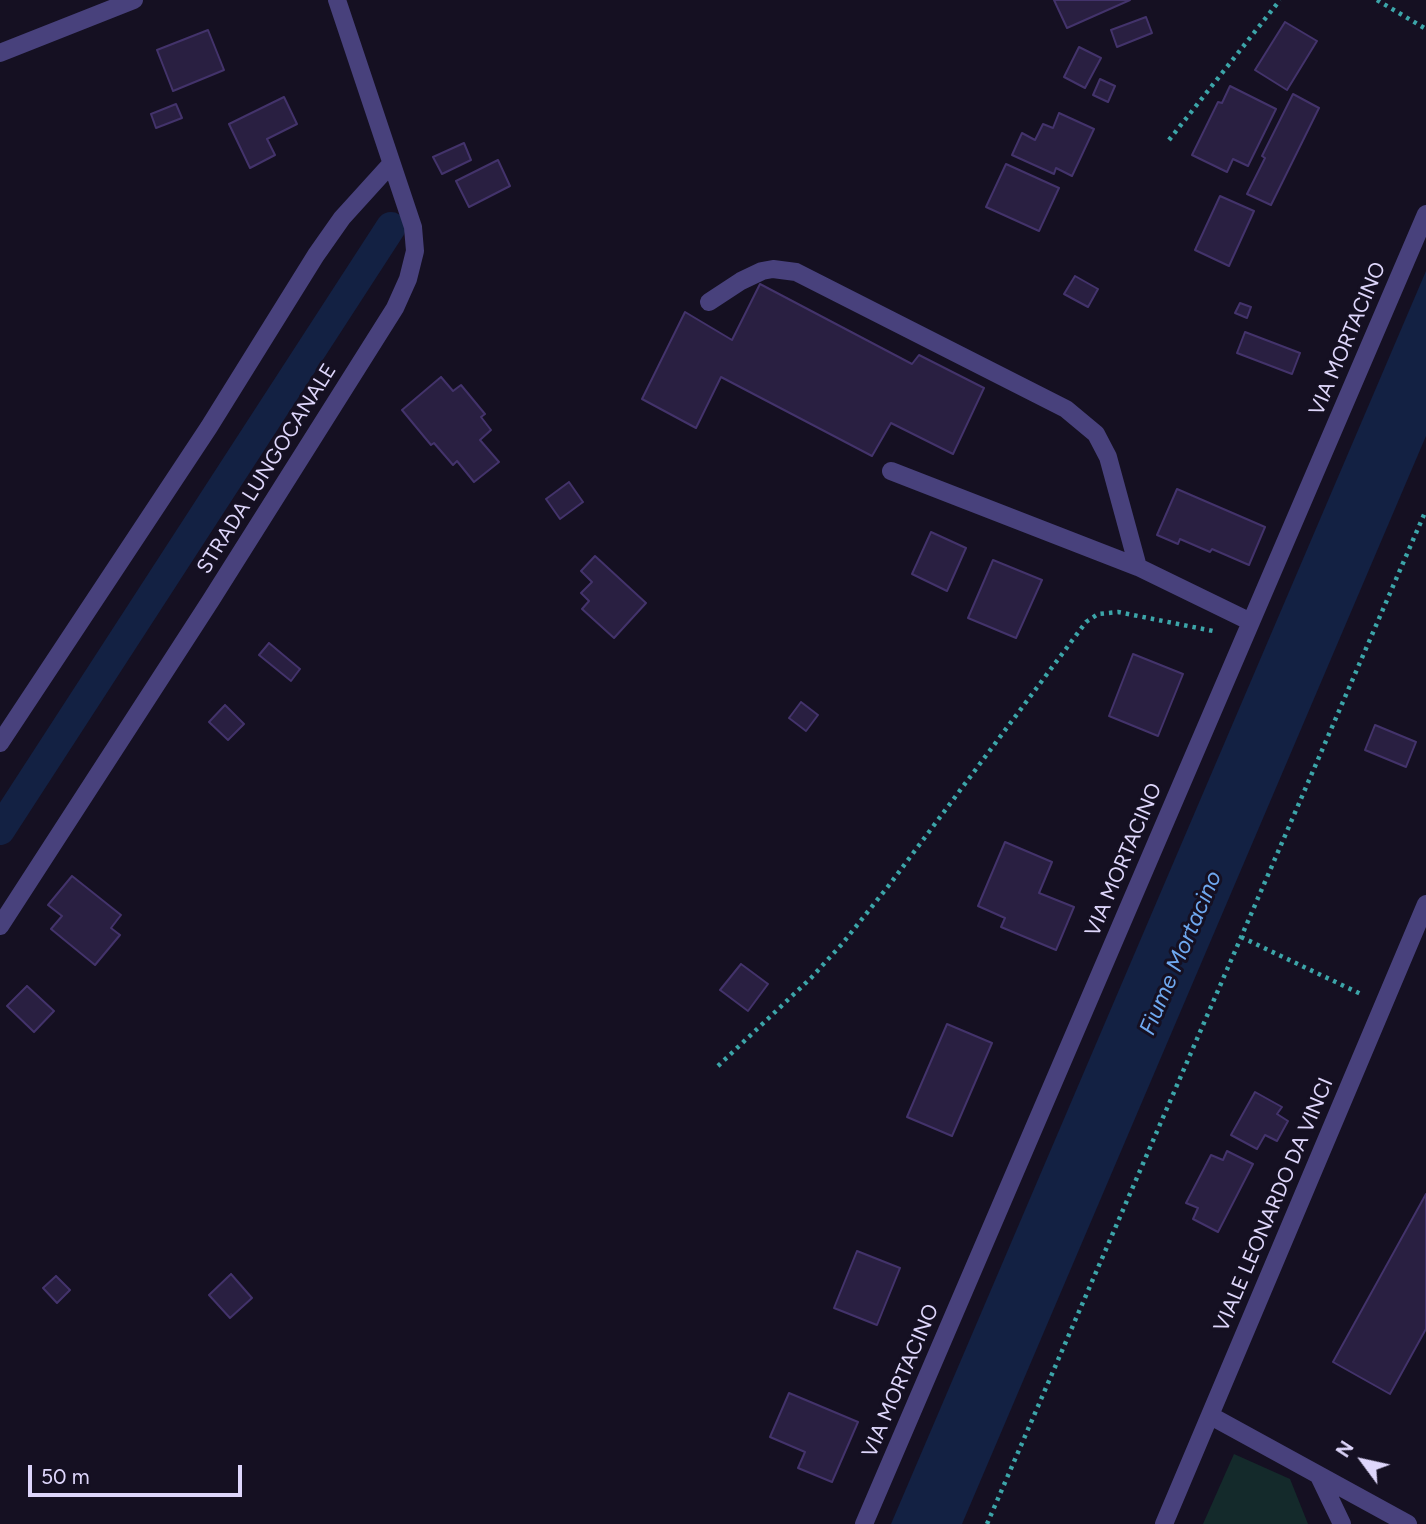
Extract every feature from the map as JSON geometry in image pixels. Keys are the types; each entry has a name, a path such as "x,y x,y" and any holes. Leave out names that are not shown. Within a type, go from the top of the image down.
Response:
{"street":[{"path":"0,52 134,0"},
{"name":"STRADA LUNGOCANALE","path":"0,926 211,600 400,299 413,265 415,239 411,218 337,0"},
{"path":"0,743 209,428 316,254 342,218 391,164"},
{"name":"VIA MORTACINO","path":"864,1524 1426,214"},
{"path":"709,302 762,271 773,269 796,272 1066,409 1096,434 1108,457 1138,567"},
{"path":"891,471 1138,567 1248,630"},
{"name":"VIALE LEONARDO DA VINCI","path":"1164,1524 1426,904"},
{"path":"1211,1416 1408,1524"},
{"path":"1319,1476 1342,1524"}],"path":[{"path":"1168,140 1280,0"},
{"path":"1377,0 1426,29"},
{"path":"987,1524 1426,510"},
{"path":"718,1066 811,978 842,944 1086,622 1098,614 1118,612 1248,630"},
{"path":"1241,937 1384,1005"}],"green space":[{"path":"1234,1454 1290,1479 1308,1524 1203,1524"}],"water":[{"name":"Fiume Mortacino","path":"1426,271 1426,436 962,1524 891,1524"}],"building":[{"path":"1054,0 1130,0 1067,28"},
{"path":"1146,17 1152,33 1117,47 1111,30"},
{"path":"1285,22 1317,41 1287,90 1255,70"},
{"path":"208,30 224,70 173,91 157,50"},
{"path":"1079,47 1101,58 1085,88 1064,77"},
{"path":"1100,79 1115,86 1108,102 1093,95"},
{"path":"1230,86 1276,109 1248,166 1233,159 1227,172 1192,155 1218,102 1222,103"},
{"path":"1293,94 1319,108 1271,205 1247,194 1265,158 1262,156"},
{"path":"284,97 297,124 267,139 275,155 250,168 229,124"},
{"path":"176,104 182,118 156,128 151,114"},
{"path":"1059,113 1094,129 1072,176 1056,168 1054,174 1012,155 1022,133 1035,140 1043,124 1053,128"},
{"path":"464,143 471,160 442,174 433,157"},
{"path":"498,160 510,186 469,207 456,181"},
{"path":"1006,164 1059,188 1039,231 986,207"},
{"path":"1220,196 1254,211 1229,266 1195,250"},
{"path":"1075,276 1098,289 1088,307 1064,294"},
{"path":"760,284 912,364 919,355 984,388 953,454 891,423 872,456 721,377 696,428 642,399 685,312 732,340"},
{"path":"1240,303 1251,307 1247,318 1235,313"},
{"path":"1245,332 1300,353 1292,374 1237,353"},
{"path":"441,377 453,391 461,385 485,414 481,417 491,430 480,440 499,462 474,482 457,461 453,465 434,443 431,445 402,410"},
{"path":"569,482 583,502 560,519 546,499"},
{"path":"1177,489 1265,527 1249,565 1212,549 1210,552 1180,539 1178,544 1157,535"},
{"path":"931,532 966,548 947,591 912,574"},
{"path":"595,556 646,603 614,638 582,609 589,601 581,593 592,582 581,571"},
{"path":"993,560 1042,580 1016,638 968,618"},
{"path":"269,643 300,669 291,681 259,655"},
{"path":"1133,654 1183,674 1158,736 1109,716"},
{"path":"801,702 818,715 806,731 789,718"},
{"path":"225,705 244,724 228,740 209,722"},
{"path":"1375,725 1416,742 1406,767 1365,750"},
{"path":"1005,842 1052,862 1039,893 1074,907 1056,950 1001,927 1005,918 978,906"},
{"path":"72,876 121,915 111,928 120,935 95,965 51,929 62,916 48,905"},
{"path":"741,964 768,984 748,1011 720,990"},
{"path":"27,986 54,1011 34,1032 7,1006"},
{"path":"947,1024 992,1043 952,1136 907,1117"},
{"path":"1255,1092 1282,1107 1277,1114 1288,1121 1277,1141 1265,1135 1257,1149 1231,1135"},
{"path":"1227,1151 1253,1164 1218,1232 1193,1219 1198,1208 1186,1203 1211,1155 1223,1160"},
{"path":"1426,1194 1426,1329 1390,1394 1333,1362"},
{"path":"857,1251 900,1268 877,1325 834,1308"},
{"path":"231,1274 252,1298 230,1318 209,1295"},
{"path":"56,1276 70,1290 57,1303 43,1288"},
{"path":"789,1393 858,1422 832,1482 798,1468 805,1452 770,1437"}],"waterway":[{"path":"0,830 391,227"}]}
